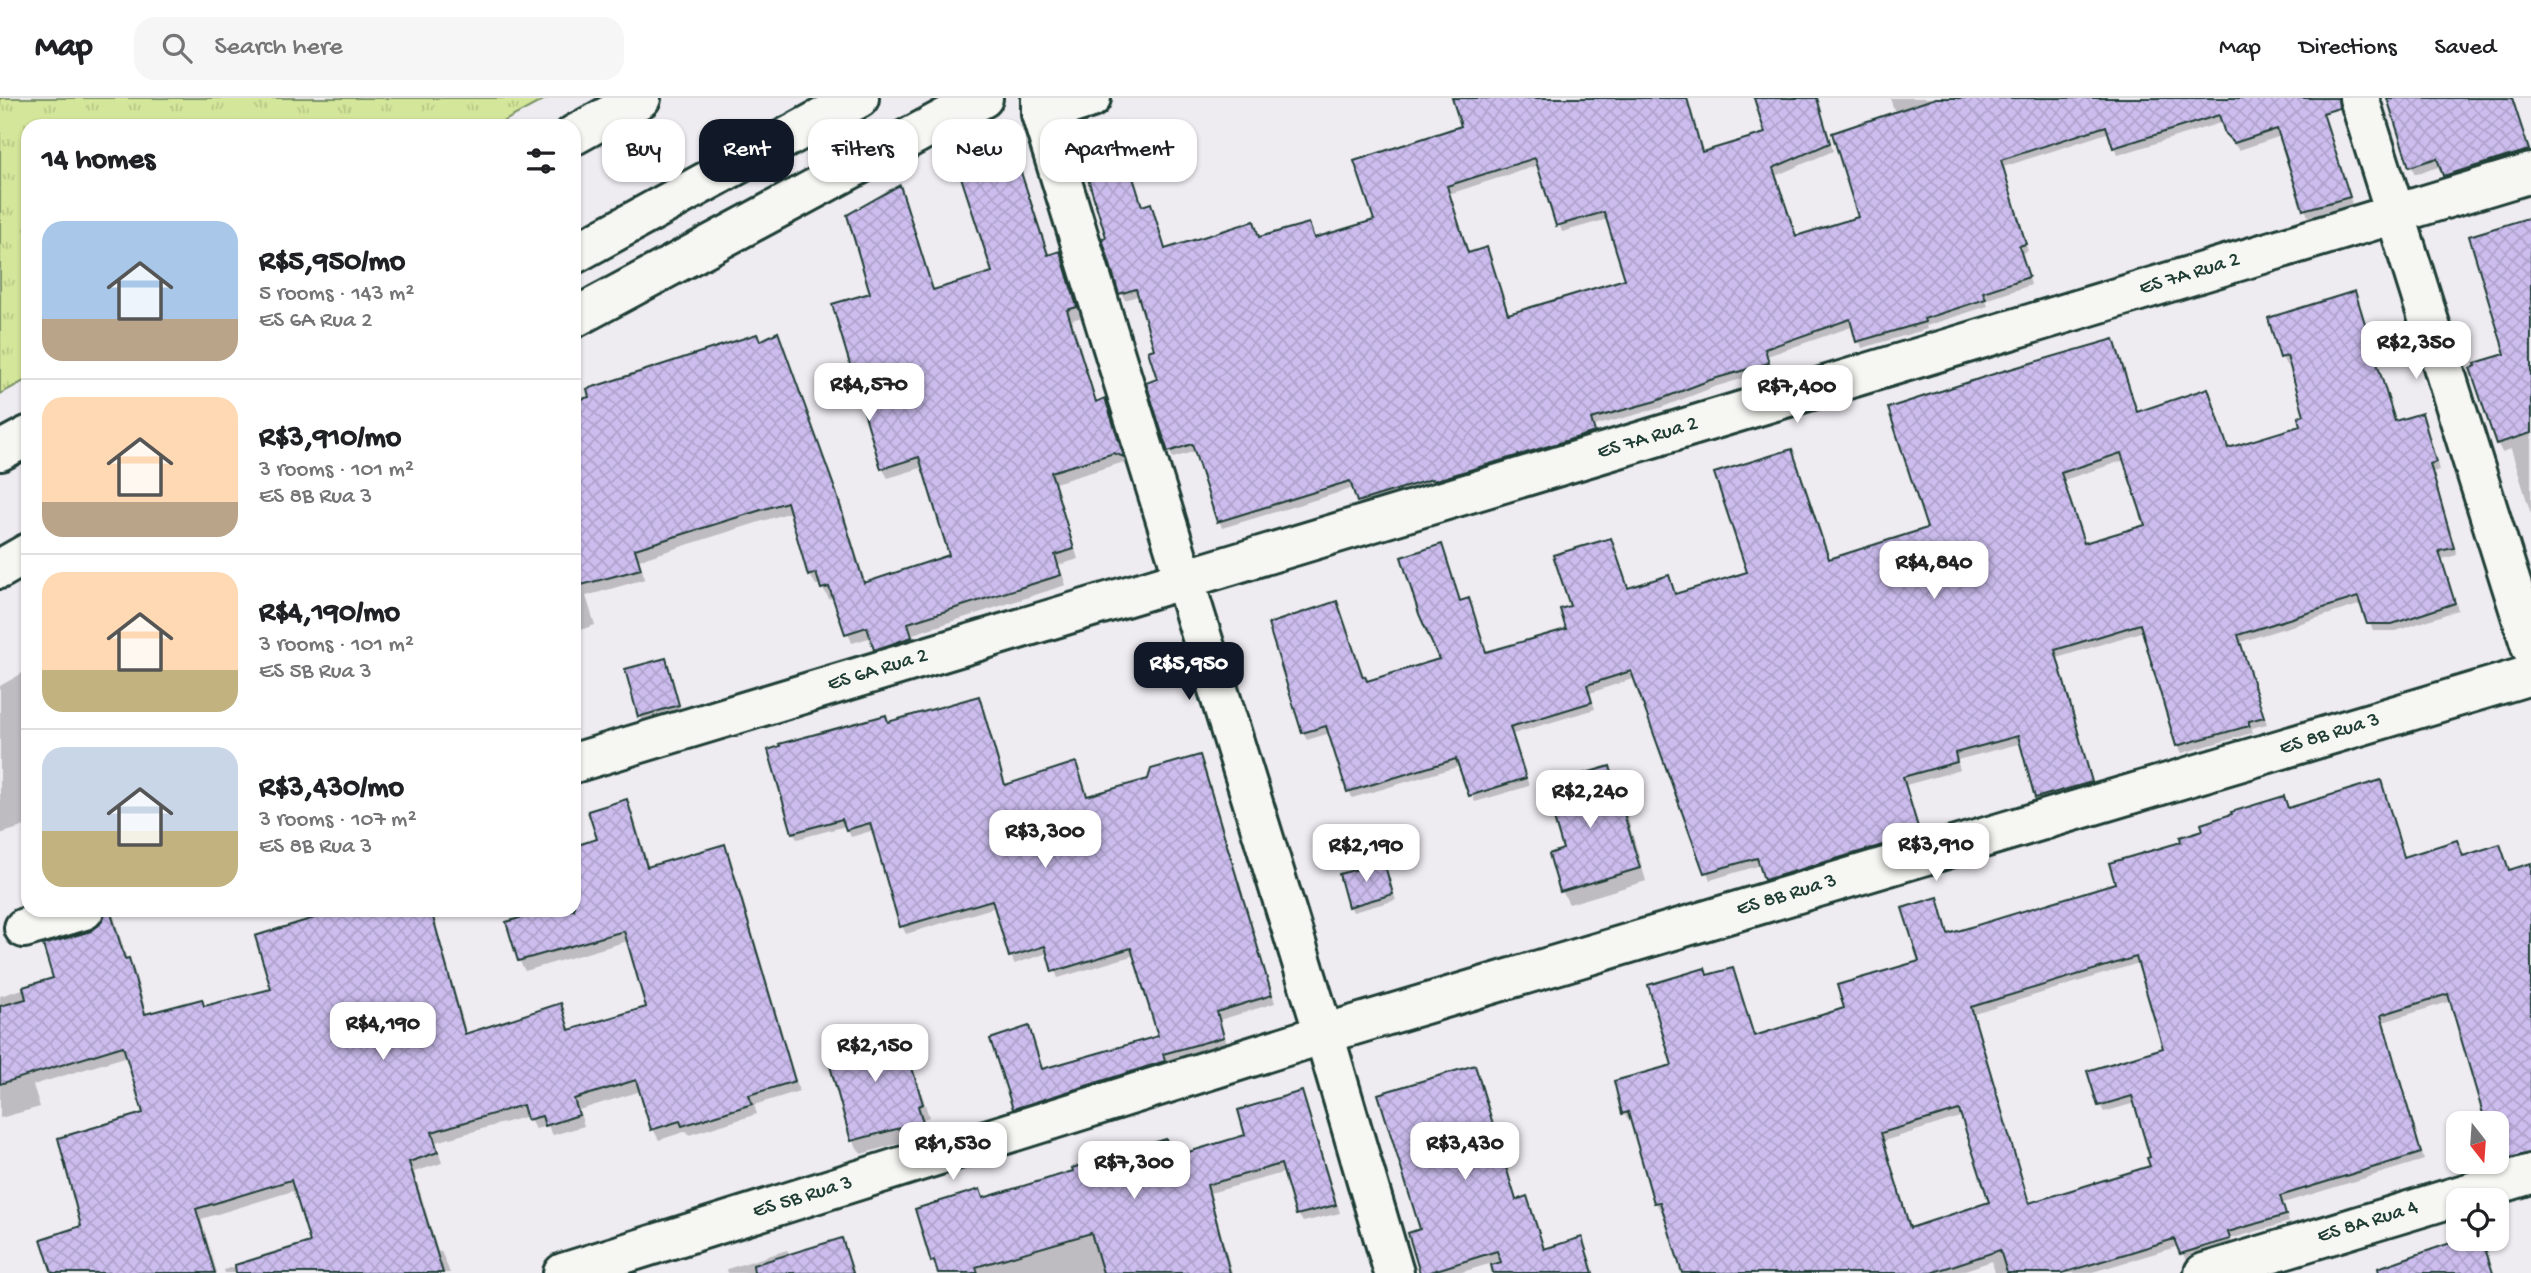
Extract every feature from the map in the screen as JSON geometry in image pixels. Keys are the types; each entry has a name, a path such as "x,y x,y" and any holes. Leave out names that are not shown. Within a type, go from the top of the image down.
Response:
{"street":[{"path":"581,131 641,98"},
{"path":"581,250 859,98"},
{"path":"581,314 983,98"},
{"path":"1091,98 1036,103 1324,1034 1394,1273"},
{"path":"2358,98 2531,646"},
{"name":"ES 7A Rua 2","path":"1182,580 2531,173"},
{"path":"0,451 21,440"},
{"path":"0,569 21,557"},
{"name":"ES 6A Rua 2","path":"581,761 1182,580"},
{"name":"ES 8B Rua 3","path":"1324,1034 2531,675"},
{"path":"24,928 61,917"},
{"name":"ES 5B Rua 3","path":"563,1273 1324,1034"},
{"name":"ES 8A Rua 4","path":"2204,1273 2531,1174"}],"green space":[{"path":"0,98 547,98 508,119 21,119 21,383 0,394"}],"building":[{"path":"1452,98 1687,98 1702,152 1765,133 1754,98 1817,98 1830,143 1773,168 1796,236 1858,217 1832,133 1936,98 2338,98 2339,108 2323,113 2350,197 2303,210 2277,129 2234,143 2225,134 2219,115 2113,148 2106,126 2001,160 2026,244 2019,246 2029,277 1983,292 1986,299 1924,319 1925,322 1856,342 1850,319 1765,349 1769,363 1710,380 1656,401 1591,419 1595,432 1433,481 1432,479 1357,502 1350,481 1217,522 1192,444 1168,452 1146,383 1157,379 1148,351 1154,349 1136,289 1119,294 1102,238 1106,237 1089,182 1134,182 1142,206 1151,203 1165,249 1254,221 1259,237 1309,223 1314,238 1374,220 1354,161 1461,126","holes":["1535,158 1556,226 1604,212 1625,279 1508,314 1487,247 1468,253 1447,186"]},
{"path":"2387,98 2512,98 2529,150 2443,176 2437,158 2409,167"},
{"path":"963,182 1024,182 1048,255 1060,251 1077,307 1067,310 1096,402 1105,398 1124,457 1114,453 1051,472 1074,549 1055,555 1061,575 908,623 912,637 874,650 867,627 845,634 829,587 821,589 816,573 808,576 787,502 635,549 641,569 581,585 581,399 589,397 587,389 757,334 760,341 778,332 836,492 864,583 949,555 919,457 881,469 832,304 870,293 847,215 900,185 933,290 992,272"},
{"path":"2531,217 2531,433 2496,444 2470,368 2476,366 2475,363 2505,354 2469,236"},
{"path":"2355,291 2395,421 2422,413 2436,462 2430,464 2454,548 2439,551 2455,603 2392,624 2367,624 2358,597 2238,635 2264,717 2249,721 2249,726 2176,746 2140,624 2055,650 2092,782 2035,798 2018,736 1955,753 1957,762 1903,777 1920,834 1764,880 1757,858 1704,873 1631,671 1587,685 1592,702 1510,727 1526,778 1469,796 1456,759 1347,792 1326,726 1302,733 1268,624 1337,601 1363,677 1365,676 1367,681 1439,659 1419,614 1401,557 1442,544 1460,601 1469,598 1486,652 1566,629 1560,609 1570,606 1553,555 1611,538 1628,588 1669,575 1675,594 1747,572 1714,473 1792,449 1829,559 1927,528 1888,408 2114,339 2137,412 2208,388 2228,448 2300,426 2298,417 2304,415 2287,356 2280,358 2268,318","holes":["2121,453 2145,525 2084,543 2061,473"]},
{"path":"666,658 679,705 638,717 625,669"},
{"path":"979,696 1005,785 1076,762 1087,796 1148,779 1151,769 1200,755 1272,995 1217,1012 1224,1037 1163,1054 1165,1061 1013,1109 990,1039 1029,1026 1042,1069 1158,1036 1131,948 1052,972 1045,946 1009,957 992,900 900,927 870,823 846,830 842,819 792,833 768,750 780,746 779,744 886,715 888,722"},
{"path":"1610,766 1640,868 1560,892 1549,854 1563,849 1544,785"},
{"path":"2381,780 2404,857 2457,840 2463,856 2500,844 2509,870 2531,863 2531,1153 2510,1158 2510,1111 2482,1111 2448,994 2381,1015 2421,1153 2280,1196 2286,1215 2228,1232 2230,1239 2180,1254 2174,1239 2063,1273 2007,1273 2000,1250 1931,1273 1682,1273 1660,1202 1654,1203 1628,1112 1622,1114 1614,1081 1672,1065 1648,985 1705,968 1707,975 1733,968 1754,1036 1844,1008 1837,985 1919,961 1902,908 1938,897 1948,934 2115,883 2109,863 2181,842 2180,837 2203,830 2201,824 2284,796 2288,808","holes":["2136,957 2163,1048 2087,1071 2098,1106 2132,1096 2150,1157 2147,1158 2150,1166 2029,1203 1971,1007","1959,1110 1989,1202 1910,1228 1881,1133"]},
{"path":"627,799 647,867 725,844 795,1081 749,1095 752,1104 682,1126 680,1121 651,1130 636,1080 574,1099 579,1115 545,1126 542,1116 527,1120 523,1105 432,1132 438,1152 409,1162 443,1273 236,1273 235,1265 310,1242 291,1180 196,1209 215,1273 52,1273 41,1239 81,1226 58,1138 143,1113 123,1046 0,1084 0,1006 26,999 23,987 53,978 43,945 91,931 100,924 102,917 112,917 125,959 129,958 145,1014 202,999 204,1006 271,989 255,936 317,917 433,917 465,1034 561,1003 569,1030 646,1007 624,931 518,961 506,922 523,917 581,917 581,844 597,839 588,811"},
{"path":"1384,862 1393,894 1348,907 1339,874"},
{"path":"899,1026 923,1104 918,1106 923,1122 851,1141 825,1048"},
{"path":"1475,1065 1516,1200 1527,1196 1544,1249 1582,1237 1593,1273 1493,1273 1491,1265 1501,1262 1497,1251 1420,1273 1408,1233 1420,1229 1378,1094"},
{"path":"1302,1091 1336,1205 1296,1215 1281,1164 1207,1185 1230,1273 1103,1273 1091,1233 976,1267 978,1273 938,1273 934,1260 931,1262 915,1209 980,1189 983,1198 1166,1139 1172,1157 1245,1135 1238,1110"},
{"path":"842,1238 853,1273 754,1273 753,1265"},
{"path":"2446,1245 2446,1251 2486,1251 2493,1273 2379,1273 2378,1268"}]}
